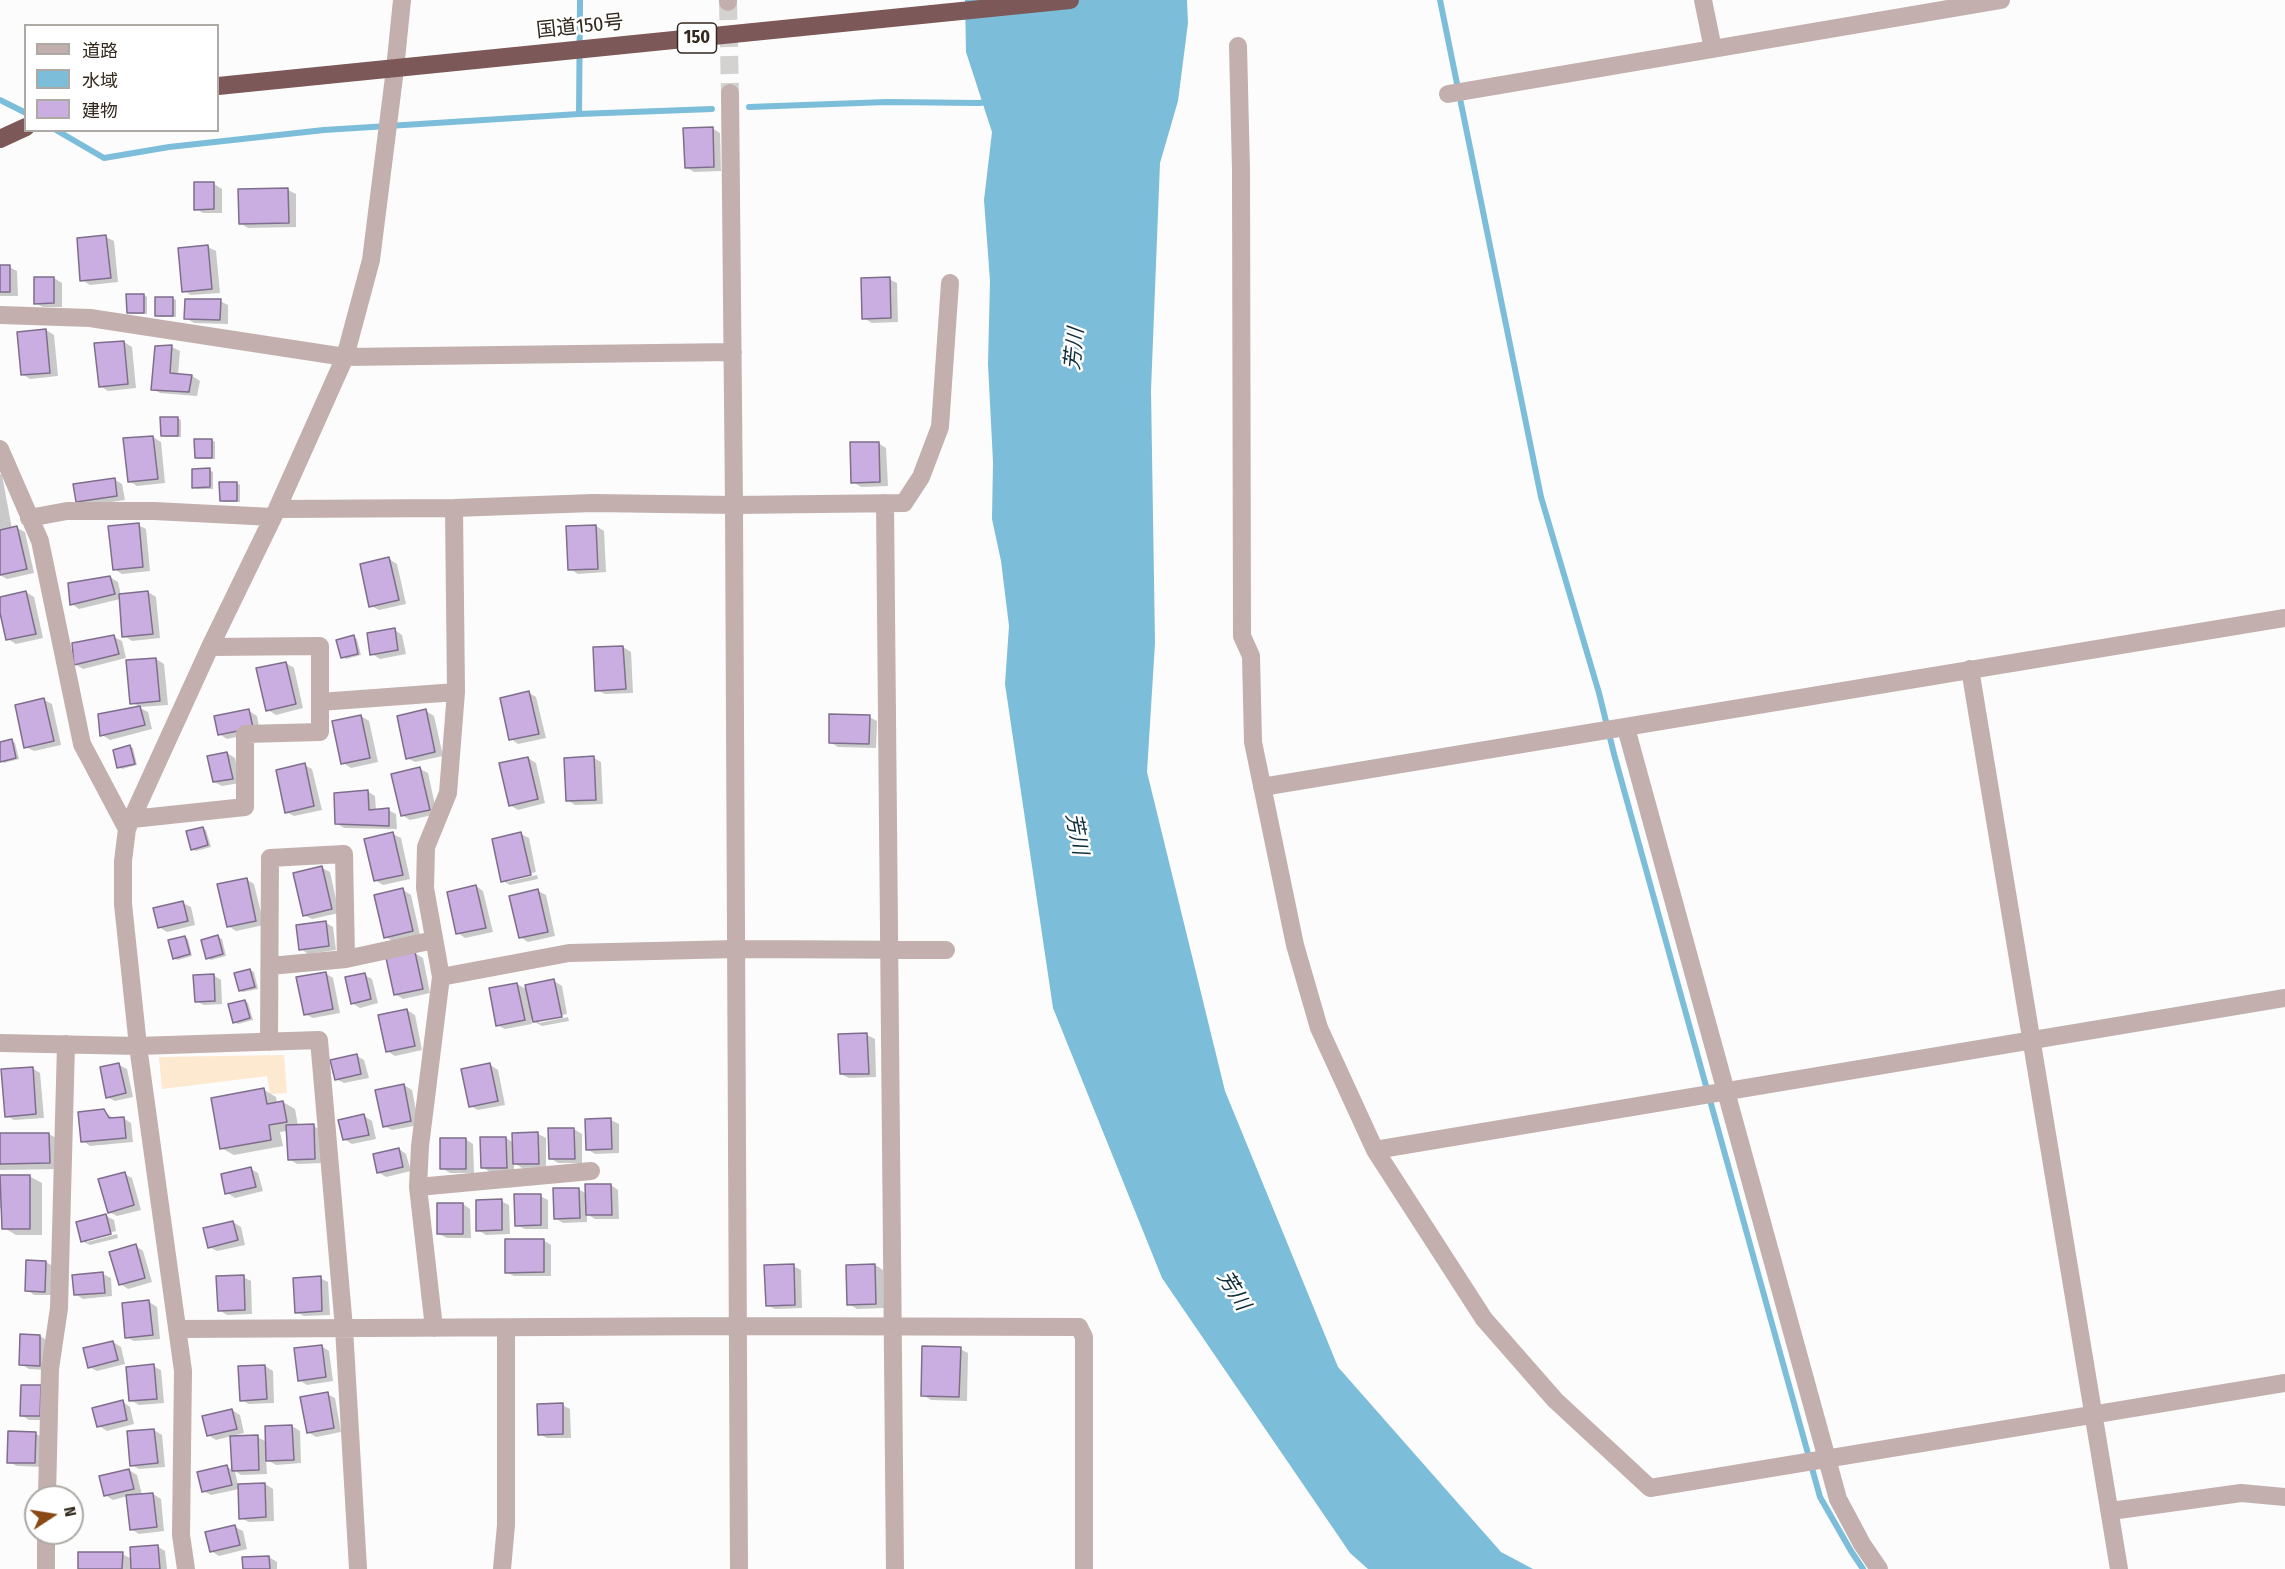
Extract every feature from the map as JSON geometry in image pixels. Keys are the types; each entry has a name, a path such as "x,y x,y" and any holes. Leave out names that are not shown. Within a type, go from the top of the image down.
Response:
{"highway":[{"name":"国道150号","path":"219,86 1070,0"},
{"path":"0,139 24,128"}],"street":[{"path":"186,1569 181,1535 183,1371 138,1046 123,904 123,861 130,824 345,357 371,260 402,0"},
{"path":"1703,0 1713,49"},
{"path":"1448,94 2001,0"},
{"path":"1238,46 1241,182 1242,636 1251,656 1252,742 1286,910 1319,1028 1375,1150 1484,1319 1555,1400 1650,1488 2285,1383"},
{"path":"730,93 739,1569"},
{"path":"29,518 67,511 275,513 593,503 734,505 904,503 921,477 940,427 950,283"},
{"path":"0,315 90,318 345,357 733,352"},
{"path":"0,449 40,541 82,744 130,824"},
{"path":"885,503 895,1569"},
{"path":"434,1328 418,1187 423,1124 441,977 425,888 426,848 448,793 456,692 454,508"},
{"path":"1262,787 2285,618"},
{"path":"130,824 244,807 245,734 320,732 320,646 210,647"},
{"path":"1970,669 2120,1569"},
{"path":"320,702 456,692"},
{"path":"1624,728 1826,1460 1838,1499 1862,1544 1879,1569"},
{"path":"269,1042 270,858 344,854 346,959"},
{"path":"270,966 346,959 434,940"},
{"path":"441,977 569,952 736,949 946,950"},
{"path":"1375,1150 2285,998"},
{"path":"0,1043 138,1046 319,1040 344,1328 358,1569"},
{"path":"47,1485 50,1369 59,1308 66,1044"},
{"path":"418,1187 591,1171"},
{"path":"178,1329 1079,1327 1084,1338 1084,1569"},
{"path":"502,1569 506,1525 506,1328"},
{"path":"2111,1511 2241,1493 2285,1497"},
{"path":"46,1545 46,1569"}],"shaded area":[{"path":"284,1055 287,1093 270,1094 267,1076 162,1089 159,1057"}],"water":[{"name":"芳川","path":"965,0 1187,0 1188,23 1178,101 1160,163 1151,390 1155,643 1147,772 1225,1091 1338,1367 1501,1552 1533,1569 1368,1569 1350,1553 1162,1278 1053,1008 1005,684 1009,626 1001,561 992,519 993,462 988,364 990,281 984,200 992,132 966,52"}],"building":[{"path":"713,127 714,167 685,168 683,128"},
{"path":"194,182 214,182 214,209 194,210"},
{"path":"288,188 289,223 239,224 238,189"},
{"path":"106,235 111,278 80,281 77,238"},
{"path":"208,245 212,289 182,292 178,248"},
{"path":"0,265 10,265 10,292 0,292"},
{"path":"34,277 54,277 54,303 34,304"},
{"path":"890,277 891,318 862,319 861,278"},
{"path":"126,294 144,294 144,313 127,313"},
{"path":"155,297 173,297 173,316 155,316"},
{"path":"185,299 221,299 220,320 184,319"},
{"path":"46,329 50,373 21,375 17,332"},
{"path":"124,341 128,384 99,387 94,343"},
{"path":"172,345 170,373 192,375 189,392 151,390 155,346"},
{"path":"160,417 178,417 178,436 161,436"},
{"path":"153,436 158,479 128,482 123,438"},
{"path":"194,439 212,439 212,458 195,458"},
{"path":"850,442 879,442 880,482 851,483"},
{"path":"210,468 210,487 192,488 192,469"},
{"path":"115,478 117,496 76,502 73,484"},
{"path":"219,482 237,482 237,501 220,501"},
{"path":"139,523 143,567 113,570 108,526"},
{"path":"596,525 598,569 568,570 566,526"},
{"path":"17,526 27,569 0,575 0,530"},
{"path":"389,557 399,600 369,607 360,564"},
{"path":"110,576 115,594 70,605 68,583"},
{"path":"26,591 36,634 6,640 0,613 0,597"},
{"path":"148,591 153,634 122,637 119,594"},
{"path":"395,628 398,650 370,655 367,633"},
{"path":"114,635 119,654 74,665 72,643"},
{"path":"354,635 358,654 341,658 336,640"},
{"path":"623,646 626,689 595,691 593,647"},
{"path":"156,658 160,701 130,704 126,660"},
{"path":"286,662 296,704 266,711 256,668"},
{"path":"529,691 539,734 509,740 500,698"},
{"path":"44,698 54,741 24,748 15,705"},
{"path":"140,706 145,725 100,736 98,714"},
{"path":"249,709 253,728 218,735 214,716"},
{"path":"426,709 435,752 406,759 397,716"},
{"path":"829,714 870,715 869,744 829,743"},
{"path":"361,715 370,758 341,764 332,721"},
{"path":"12,739 16,758 0,762 0,742"},
{"path":"130,745 135,764 117,768 113,750"},
{"path":"227,752 233,779 213,782 207,756"},
{"path":"594,756 596,800 566,801 564,758"},
{"path":"528,757 538,799 509,806 499,763"},
{"path":"305,763 314,806 285,813 276,770"},
{"path":"420,767 430,810 401,816 391,774"},
{"path":"368,790 369,810 389,808 389,826 335,824 334,793"},
{"path":"203,827 208,845 191,850 186,831"},
{"path":"393,832 403,875 374,881 364,839"},
{"path":"521,832 531,875 501,882 492,839"},
{"path":"322,866 332,909 303,916 293,873"},
{"path":"247,878 256,921 227,927 217,884"},
{"path":"476,885 486,928 456,934 447,892"},
{"path":"403,888 413,931 384,938 374,895"},
{"path":"538,889 548,932 519,938 509,896"},
{"path":"183,901 188,921 158,928 153,908"},
{"path":"326,921 329,946 299,950 296,925"},
{"path":"218,935 223,954 206,959 201,940"},
{"path":"185,936 190,954 173,959 168,940"},
{"path":"415,952 423,989 394,995 386,958"},
{"path":"250,969 255,987 239,991 234,973"},
{"path":"326,972 333,1009 304,1015 296,977"},
{"path":"365,973 371,999 351,1004 345,977"},
{"path":"214,974 215,1001 195,1002 193,975"},
{"path":"554,979 562,1017 533,1022 525,985"},
{"path":"517,983 525,1020 496,1026 489,988"},
{"path":"245,1000 250,1018 233,1023 228,1004"},
{"path":"407,1009 415,1046 386,1052 378,1015"},
{"path":"867,1033 869,1074 840,1074 838,1034"},
{"path":"357,1054 361,1074 335,1080 330,1060"},
{"path":"119,1063 126,1093 106,1098 100,1067"},
{"path":"490,1063 498,1101 469,1107 461,1069"},
{"path":"33,1067 36,1114 5,1117 1,1069"},
{"path":"404,1084 411,1121 383,1127 375,1090"},
{"path":"264,1088 267,1104 283,1101 287,1122 269,1125 271,1140 220,1149 211,1098"},
{"path":"104,1109 109,1118 124,1117 126,1138 81,1142 78,1112"},
{"path":"364,1114 369,1135 343,1140 338,1120"},
{"path":"611,1118 612,1149 586,1150 585,1119"},
{"path":"314,1124 315,1159 288,1160 286,1125"},
{"path":"548,1128 574,1128 575,1159 549,1159"},
{"path":"538,1132 539,1164 513,1164 512,1133"},
{"path":"0,1133 49,1133 50,1163 0,1164"},
{"path":"480,1137 506,1137 507,1168 481,1168"},
{"path":"440,1138 466,1138 466,1169 440,1169"},
{"path":"399,1148 403,1167 377,1173 373,1154"},
{"path":"251,1167 256,1187 225,1194 221,1174"},
{"path":"125,1172 134,1205 108,1213 98,1179"},
{"path":"0,1175 30,1175 30,1229 2,1229"},
{"path":"585,1184 611,1184 612,1215 586,1215"},
{"path":"553,1188 579,1188 580,1218 554,1219"},
{"path":"514,1194 541,1194 541,1225 515,1226"},
{"path":"502,1199 502,1230 476,1231 476,1200"},
{"path":"437,1203 463,1203 463,1234 437,1234"},
{"path":"106,1214 111,1234 81,1242 76,1222"},
{"path":"233,1221 238,1240 208,1248 203,1228"},
{"path":"505,1239 544,1239 544,1272 505,1273"},
{"path":"136,1244 145,1278 119,1285 109,1252"},
{"path":"26,1260 46,1261 45,1292 25,1291"},
{"path":"794,1264 795,1305 766,1306 764,1265"},
{"path":"875,1264 876,1304 847,1305 846,1265"},
{"path":"103,1272 105,1293 74,1295 72,1275"},
{"path":"244,1275 245,1310 218,1311 216,1276"},
{"path":"321,1276 322,1311 295,1313 293,1278"},
{"path":"149,1300 153,1335 125,1338 122,1303"},
{"path":"20,1334 40,1335 40,1366 19,1365"},
{"path":"113,1341 118,1360 88,1368 83,1348"},
{"path":"322,1345 326,1377 298,1381 294,1348"},
{"path":"922,1346 961,1347 959,1397 921,1396"},
{"path":"154,1364 157,1399 129,1401 126,1367"},
{"path":"265,1365 267,1399 240,1401 238,1366"},
{"path":"21,1385 41,1385 40,1416 20,1416"},
{"path":"328,1392 334,1428 307,1433 300,1397"},
{"path":"123,1400 127,1420 97,1427 92,1408"},
{"path":"563,1403 563,1434 538,1435 537,1404"},
{"path":"232,1409 237,1429 207,1436 202,1416"},
{"path":"292,1425 294,1460 266,1461 265,1426"},
{"path":"154,1429 158,1463 130,1466 127,1431"},
{"path":"8,1431 36,1432 35,1463 7,1463"},
{"path":"258,1435 259,1470 232,1471 230,1436"},
{"path":"227,1465 232,1485 202,1492 197,1472"},
{"path":"129,1469 134,1489 104,1496 99,1476"},
{"path":"265,1483 266,1517 239,1519 238,1484"},
{"path":"153,1493 157,1527 130,1530 126,1495"},
{"path":"235,1525 240,1545 210,1552 205,1532"},
{"path":"158,1545 160,1569 131,1569 130,1547"},
{"path":"78,1552 123,1552 122,1569 78,1569"},
{"path":"269,1556 270,1569 243,1569 242,1557"}],"waterway":[{"path":"579,114 580,0"},
{"path":"1440,0 1541,497 1599,693 1820,1497 1863,1569"},
{"path":"0,100 24,112"},
{"path":"749,107 991,101"},
{"path":"59,132 104,158 169,147 324,130 579,114 712,109"}],"tunnel":[{"path":"728,2 730,93"}]}
